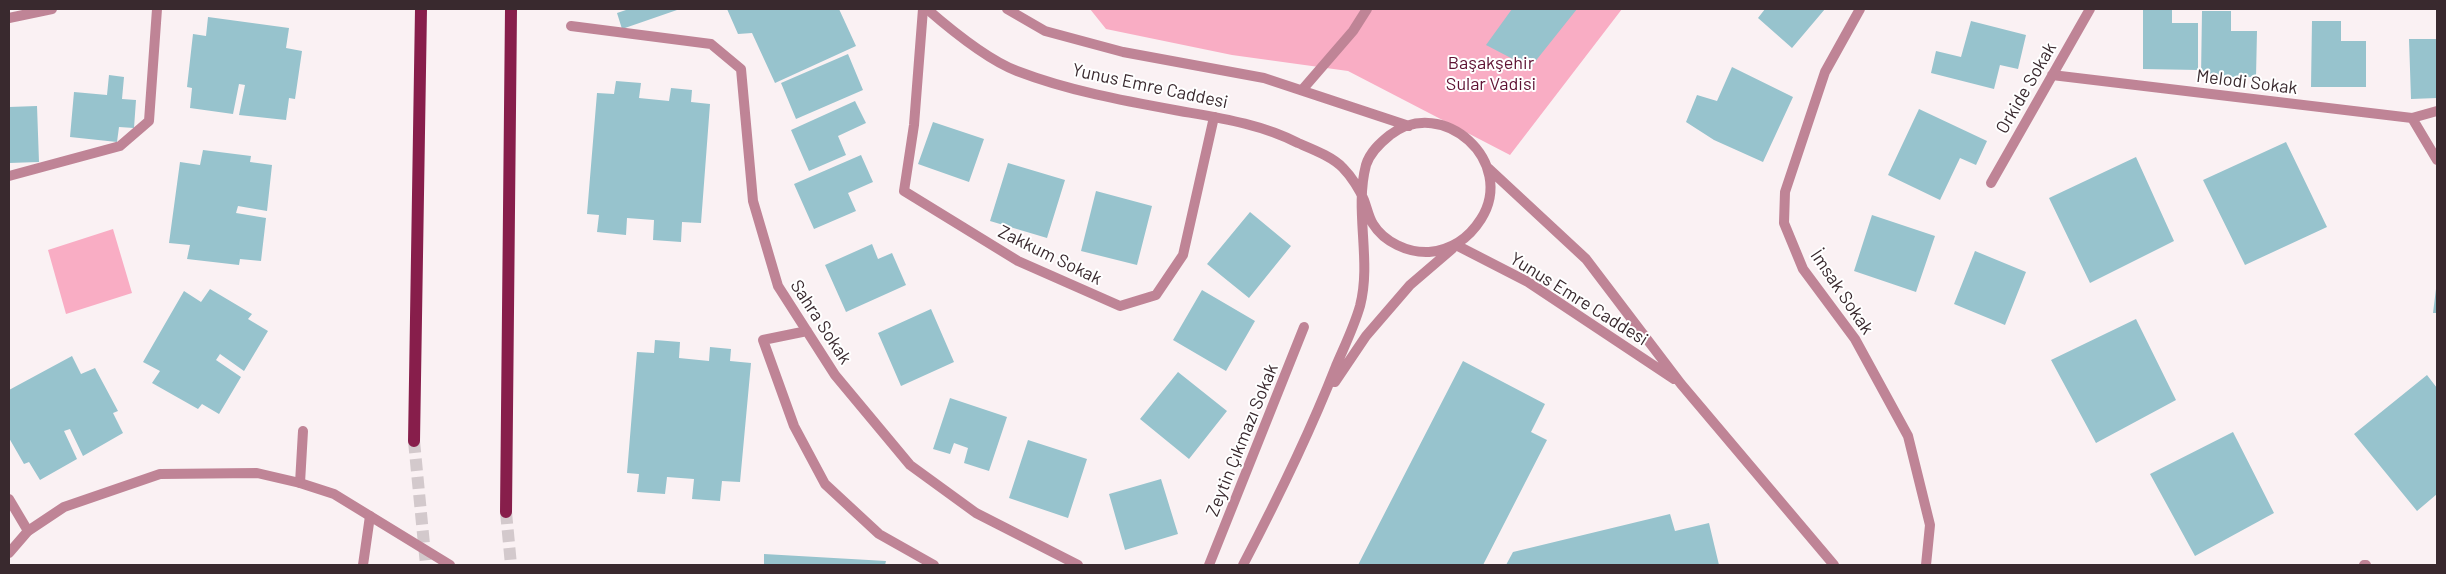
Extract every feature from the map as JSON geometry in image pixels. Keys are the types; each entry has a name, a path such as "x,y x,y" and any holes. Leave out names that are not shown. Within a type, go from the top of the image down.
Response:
{"main road":[{"path":"414,441 421,9"},
{"path":"506,512 511,9"}],"street":[{"path":"9,18 52,9"},
{"path":"9,176 120,146 150,121 158,9"},
{"name":"Zakkum Sokak","path":"923,9 914,125 904,191 1018,261 1120,306 1156,295 1183,255 1214,117"},
{"name":"Yunus Emre Caddesi","path":"927,9 953,32 1014,70 1100,96 1246,123 1295,141 1342,166 1362,196 1373,224 1385,238 1402,248 1420,252 1438,251 1456,245 1474,231 1485,212 1492,190 1488,168"},
{"name":"Yunus Emre Caddesi","path":"1007,9 1046,31 1123,52 1264,78 1409,126"},
{"path":"1302,90 1353,31 1367,9"},
{"name":"İmsak Sokak","path":"1860,9 1825,72 1786,192 1784,223 1803,269 1854,339 1908,436 1930,525 1926,565"},
{"name":"Orkide Sokak","path":"1991,183 2090,9"},
{"name":"Sahra Sokak","path":"571,26 711,44 742,69 753,201 778,286 835,375 910,465 976,512 1078,565"},
{"name":"Melodi Sokak","path":"2052,75 2412,118 2437,111"},
{"path":"2412,118 2437,160"},
{"name":"Yunus Emre Caddesi","path":"1362,196 1367,162 1379,143 1396,130 1418,123 1440,124 1461,133 1477,148 1488,168 1586,259 1681,384 1834,565"},
{"path":"1243,565 1279,495 1324,398 1360,306 1366,261 1362,196"},
{"path":"1324,398 1366,336 1410,286 1456,245"},
{"name":"Yunus Emre Caddesi","path":"1456,245 1528,282 1681,384"},
{"name":"Zeytin Çıkmazı Sokak","path":"1209,565 1304,327"},
{"path":"807,332 763,340 794,426 821,476 826,484 879,534 934,565"},
{"path":"300,483 303,431"},
{"path":"9,553 28,531 64,507 160,474 257,473 300,483 334,494 450,565"},
{"path":"9,500 28,531"},
{"path":"363,565 370,516"}],"green space":[{"name":"Başakşehir Sular Vadisi","path":"1090,9 1622,9 1510,155 1348,71 1232,55 1106,29"},
{"path":"113,229 132,293 66,314 48,250"}],"building":[{"path":"629,9 677,10 622,29 617,13"},
{"path":"727,9 839,9 856,46 775,83 752,33 738,34"},
{"path":"1512,9 1577,9 1530,68 1486,45"},
{"path":"1765,9 1825,9 1792,48 1758,18"},
{"path":"2143,9 2172,9 2172,23 2198,23 2198,70 2143,69"},
{"path":"2202,11 2231,11 2231,31 2257,31 2256,77 2201,77"},
{"path":"208,17 289,28 286,48 302,51 295,99 289,98 286,120 239,115 245,85 239,84 233,114 190,108 192,88 187,87 193,34 206,36"},
{"path":"1971,21 2026,35 2018,69 2000,65 1994,89 1931,73 1936,51 1961,57"},
{"path":"2312,21 2341,21 2341,41 2366,41 2366,87 2311,87"},
{"path":"2409,39 2437,39 2437,98 2411,99"},
{"path":"848,54 863,90 796,119 781,83"},
{"path":"1732,67 1793,97 1763,162 1714,140 1686,122 1697,95 1717,101"},
{"path":"109,75 124,77 122,99 136,100 134,128 119,127 117,142 70,137 74,92 107,95"},
{"path":"616,81 641,83 639,98 669,101 671,88 692,90 691,102 710,104 701,223 682,222 681,242 653,240 654,220 627,218 626,235 597,232 599,215 587,214 597,93 614,94"},
{"path":"855,101 866,123 838,136 846,155 809,171 791,130"},
{"path":"37,106 39,162 9,163 9,107"},
{"path":"1919,109 1987,141 1976,165 1960,158 1940,200 1888,175"},
{"path":"933,122 984,139 969,182 918,164"},
{"path":"2286,142 2327,227 2245,265 2203,180"},
{"path":"203,150 251,156 250,162 272,165 267,211 238,206 236,213 266,218 261,261 240,259 239,265 187,259 190,245 169,243 180,162 200,165"},
{"path":"861,155 873,182 848,193 856,211 814,229 794,184"},
{"path":"2136,157 2174,241 2090,283 2049,198"},
{"path":"1008,163 1065,180 1047,238 990,221"},
{"path":"1096,191 1152,206 1137,265 1081,251"},
{"path":"1250,212 1291,246 1249,298 1207,264"},
{"path":"1872,215 1935,236 1916,292 1854,271"},
{"path":"872,244 878,259 892,253 906,285 846,312 825,265"},
{"path":"1975,251 2026,272 2005,325 1954,304"},
{"path":"210,289 252,314 248,319 268,331 244,371 220,354 216,360 241,377 219,414 202,404 198,409 152,383 160,371 143,362 184,291 201,302"},
{"path":"2436,289 2437,313 2433,313"},
{"path":"1202,290 1255,321 1226,371 1173,340"},
{"path":"931,309 954,362 901,386 878,333"},
{"path":"2136,319 2176,400 2096,443 2051,360"},
{"path":"655,340 680,342 679,358 709,361 710,347 731,349 730,361 751,363 740,482 722,481 720,501 692,499 694,479 667,477 665,494 637,492 639,474 627,473 637,352 654,353"},
{"path":"72,356 81,374 95,368 118,411 113,413 123,433 83,456 70,429 64,431 77,459 40,480 29,462 24,464 9,438 9,390"},
{"path":"1463,361 1545,404 1531,432 1547,440 1483,565 1358,565"},
{"path":"1178,372 1227,411 1189,459 1140,419"},
{"path":"2427,375 2437,388 2437,494 2417,511 2354,434"},
{"path":"950,398 1007,417 989,471 964,463 968,448 954,443 950,454 933,449"},
{"path":"2233,432 2274,513 2195,556 2150,474"},
{"path":"1028,440 1087,459 1068,518 1009,498"},
{"path":"1161,479 1178,534 1125,550 1109,494"},
{"path":"1670,514 1675,531 1709,523 1719,565 1506,565 1513,552"},
{"path":"764,554 886,561 885,565 764,565"}],"tunnel":[{"path":"414,441 426,565"},
{"path":"506,512 511,565"}]}
